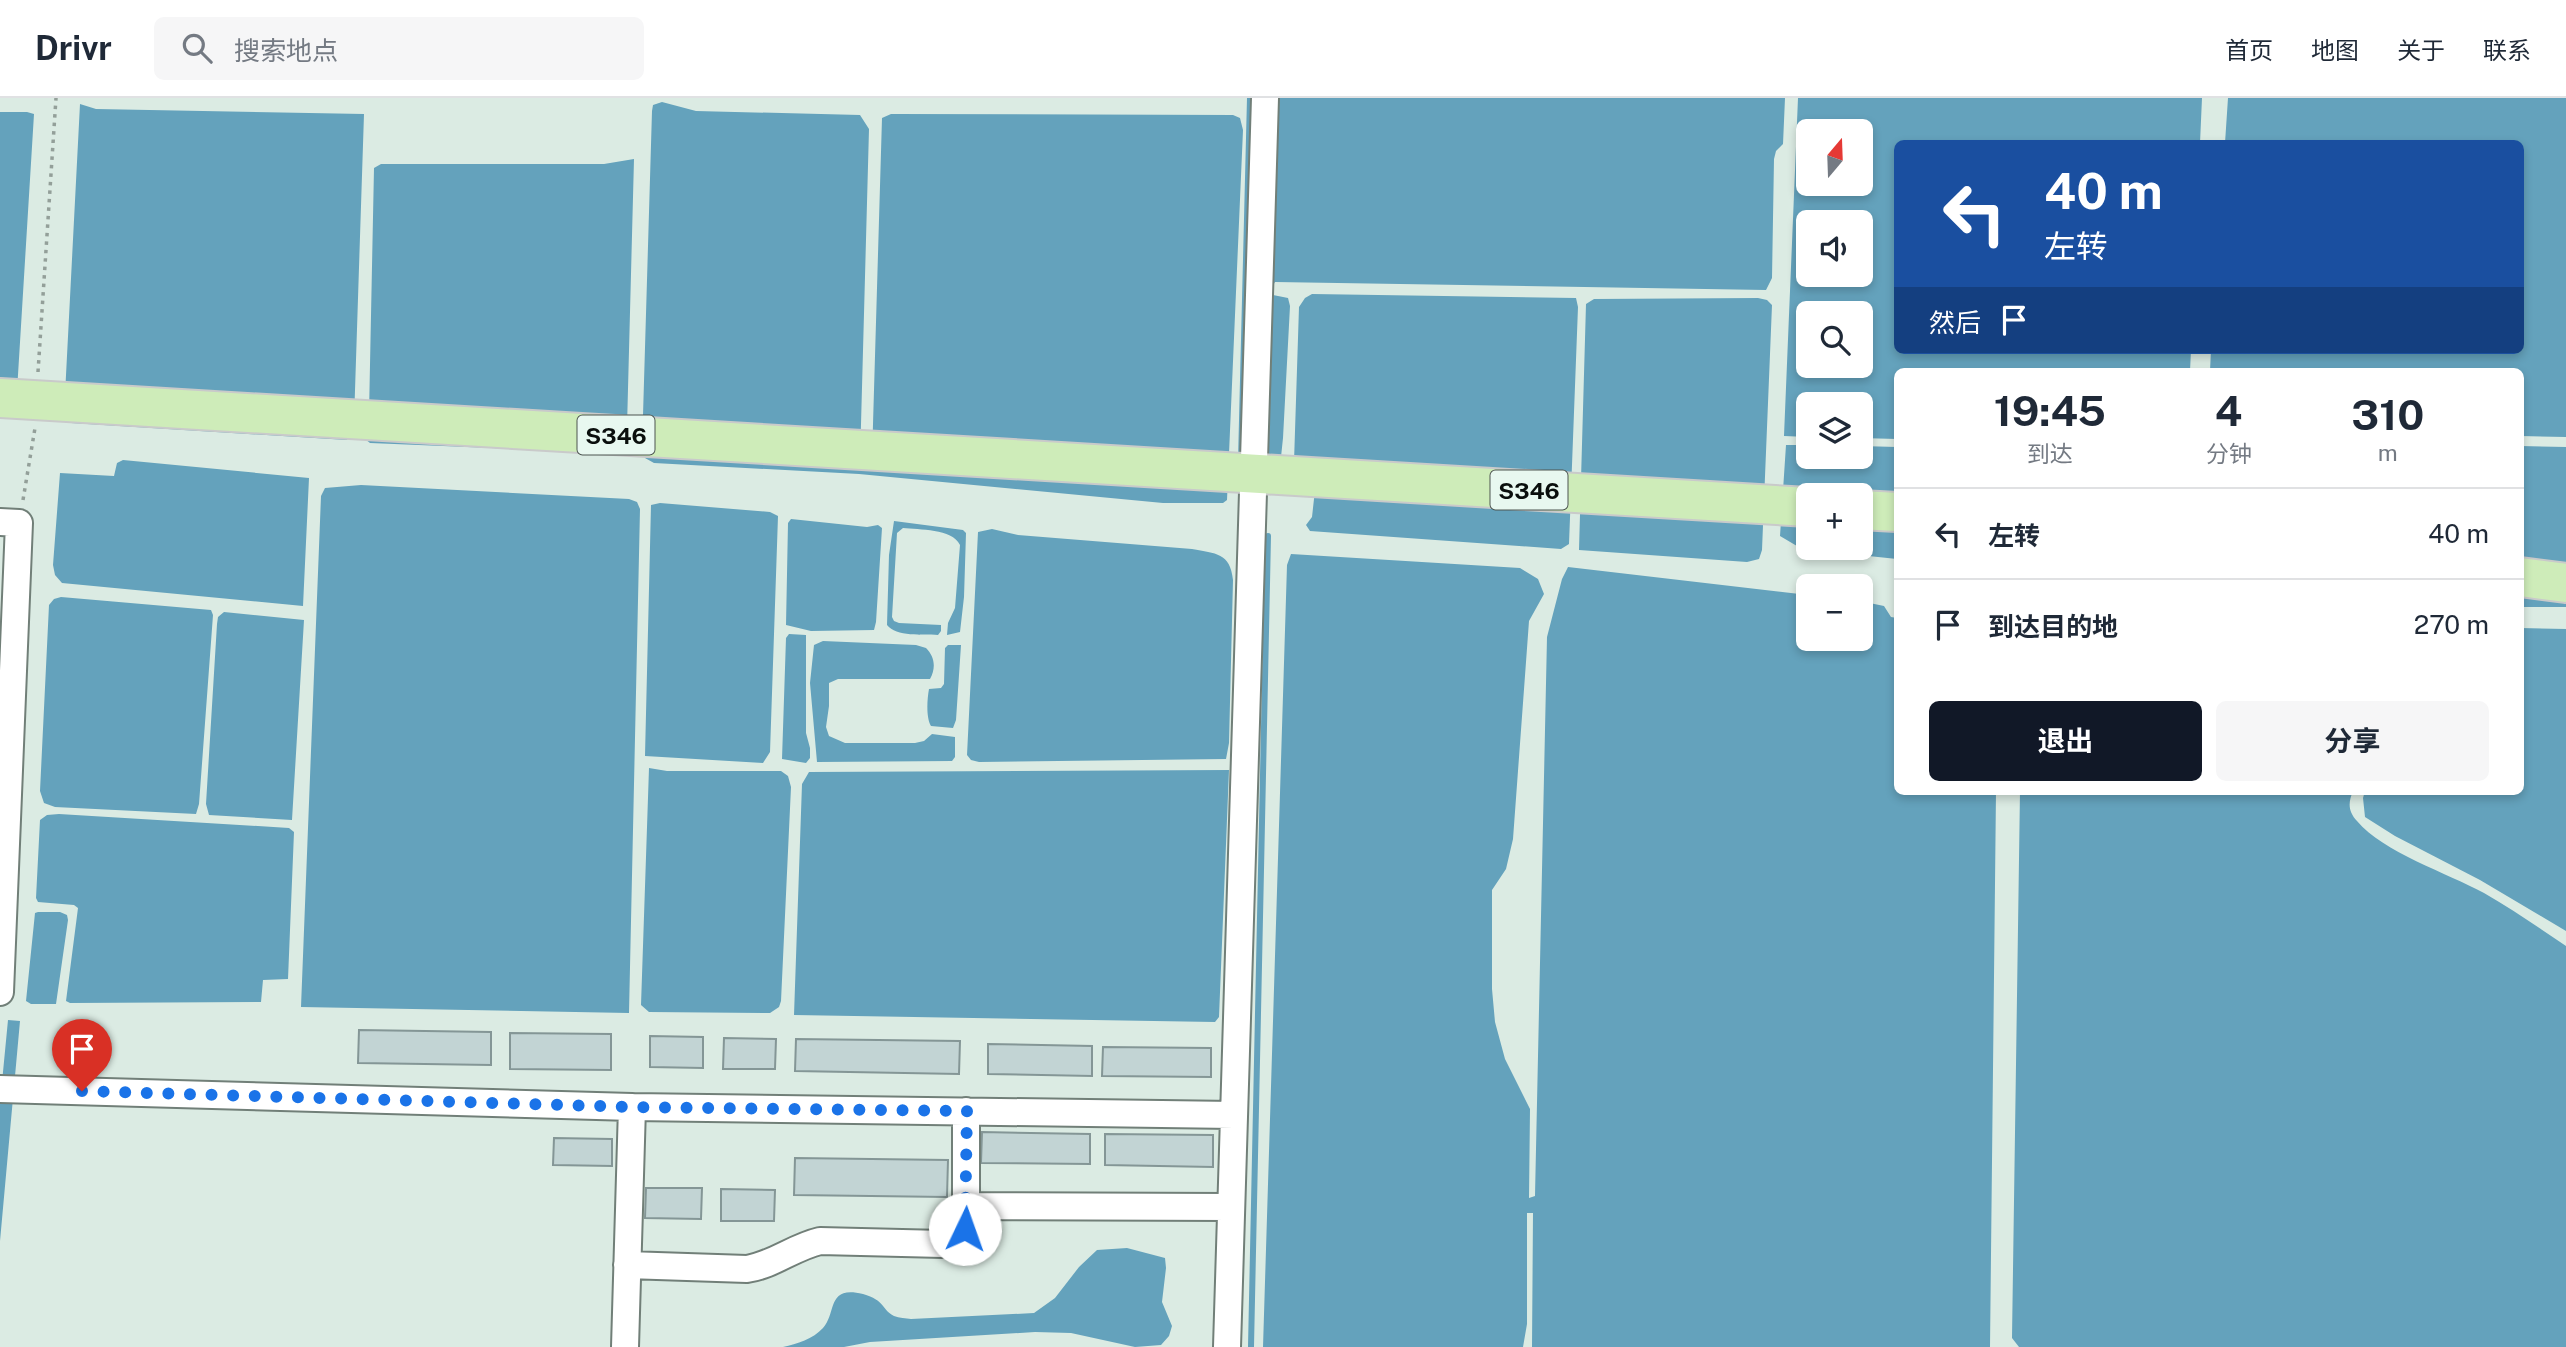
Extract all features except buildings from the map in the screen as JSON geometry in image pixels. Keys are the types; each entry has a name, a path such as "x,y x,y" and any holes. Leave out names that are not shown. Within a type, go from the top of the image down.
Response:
{"main road":[{"name":"S346","path":"18,399 1796,506"},
{"path":"1873,511 1894,513"},
{"path":"2524,578 2566,583"}],"street":[{"path":"1227,1347 1234,1115 1245,473 1265,98"},
{"path":"0,992 9,523"},
{"path":"0,1088 632,1107 1234,1115"},
{"path":"625,1347 632,1107"},
{"path":"627,1265 747,1269 759,1267 820,1241 955,1242 965,1229 967,1111"},
{"path":"966,1206 1231,1207"}],"path":[{"path":"9,523 35,435 18,399 56,98"}],"water":[{"path":"1273,98 1785,98 1783,144 1776,151 1774,159 1772,278 1766,290 1275,282 1272,287 1273,295 1288,298 1290,306 1283,438 1281,457 1260,474"},
{"path":"1798,98 2202,98 2200,140 1894,140 1894,354 2191,354 2190,368 1894,368 1894,439 1873,438 1873,392 1796,392 1796,436 1784,436 1796,146 1796,196 1873,196 1873,119 1797,119"},
{"path":"2228,98 2566,98 2566,437 2524,436 2524,368 2210,368 2211,354 2524,354 2524,140 2225,140"},
{"path":"662,102 696,111 860,115 869,129 860,461 872,458 882,118 891,114 1233,115 1240,118 1243,130 1227,500 1223,503 1163,503 859,474 654,463 645,458 642,449 652,111 653,105"},
{"path":"80,104 96,109 364,114 354,421 347,440 71,423 64,414"},
{"path":"0,112 34,114 17,391 0,409"},
{"path":"634,159 627,427 613,453 370,443 365,439 369,414 374,168 381,164 604,164"},
{"path":"1312,294 1576,298 1578,307 1569,544 1561,549 1310,531 1306,525 1312,517 1316,481 1294,462 1299,307 1305,298"},
{"path":"1594,299 1767,300 1772,305 1762,550 1759,559 1747,562 1579,550 1586,304"},
{"path":"1786,445 1796,445 1796,469 1873,469 1873,446 1894,447 1894,559 1873,556 1873,483 1796,483 1796,545 1780,536"},
{"path":"2524,446 2566,447 2566,607 2524,607"},
{"path":"123,460 309,478 303,606 62,583 55,575 53,565 60,473 114,476 117,463"},
{"path":"361,485 629,499 637,502 640,509 629,1013 301,1007 321,496 325,488"},
{"path":"660,503 770,512 778,516 770,752 763,763 645,756 651,505"},
{"path":"791,519 867,527 878,525 882,528 874,630 811,631 786,625 788,523"},
{"path":"894,521 963,530 966,533 960,632 947,635 948,623 955,608 960,545 950,535 926,530 903,528 897,533 892,617 899,623 941,625 941,631 938,635 910,634 891,629 887,625 889,555"},
{"path":"992,529 1018,535 1192,549 1225,559 1233,580 1229,743 1226,759 971,760 967,755 978,532"},
{"path":"1291,554 1520,568 1538,579 1544,594 1529,621 1513,839 1506,869 1492,890 1492,989 1495,1022 1505,1059 1530,1109 1529,1198 1535,1196 1547,637 1562,579 1568,567 1796,594 1796,651 1873,651 1873,604 1884,606 1894,618 1894,795 1996,795 1990,1347 1532,1347 1533,1213 1527,1213 1527,1324 1523,1347 1263,1347 1287,565"},
{"path":"61,597 211,610 213,615 199,804 196,814 55,807 44,803 40,791 49,605 54,599"},
{"path":"224,612 304,620 292,820 209,815 206,804 217,624 218,617"},
{"path":"2524,628 2566,629 2566,931 2365,817 2364,795 2524,795"},
{"path":"789,634 806,635 806,733 810,758 806,763 782,759 786,638"},
{"path":"823,641 916,645 926,648 934,663 930,679 838,679 829,683 826,727 829,736 845,743 915,743 924,741 932,734 955,737 955,757 952,761 817,762 810,683 814,645"},
{"path":"948,645 961,645 956,720 953,728 931,726 927,703 929,689 941,688 944,684 945,648"},
{"path":"649,768 667,771 781,771 788,776 791,787 781,1001 779,1007 770,1013 649,1012 641,1005"},
{"path":"1229,770 1219,1017 1215,1022 794,1015 802,784 809,772"},
{"path":"2020,795 2352,795 2352,814 2368,832 2383,843 2484,893 2566,946 2566,1347 2019,1347 2012,1338"},
{"path":"47,815 289,828 294,832 288,979 263,980 261,1002 66,1001 78,908 74,905 38,902 36,898 40,820"},
{"path":"60,912 67,915 68,920 56,1004 31,1004 26,1001 35,913"},
{"path":"8,1020 20,1021 0,1241 0,1103"},
{"path":"1127,1248 1165,1258 1162,1302 1172,1326 1169,1336 1161,1345 1135,1347 1071,1333 1035,1332 870,1342 844,1347 783,1347 819,1332 827,1322 834,1302 843,1293 863,1294 875,1299 890,1314 911,1319 1034,1313 1055,1298 1079,1267 1097,1250"}],"waterway":[{"path":"1241,461 1250,98"},
{"path":"1251,1347 1268,536"}],"route":[{"path":"82,1091 632,1107 967,1111 965,1229"}]}
